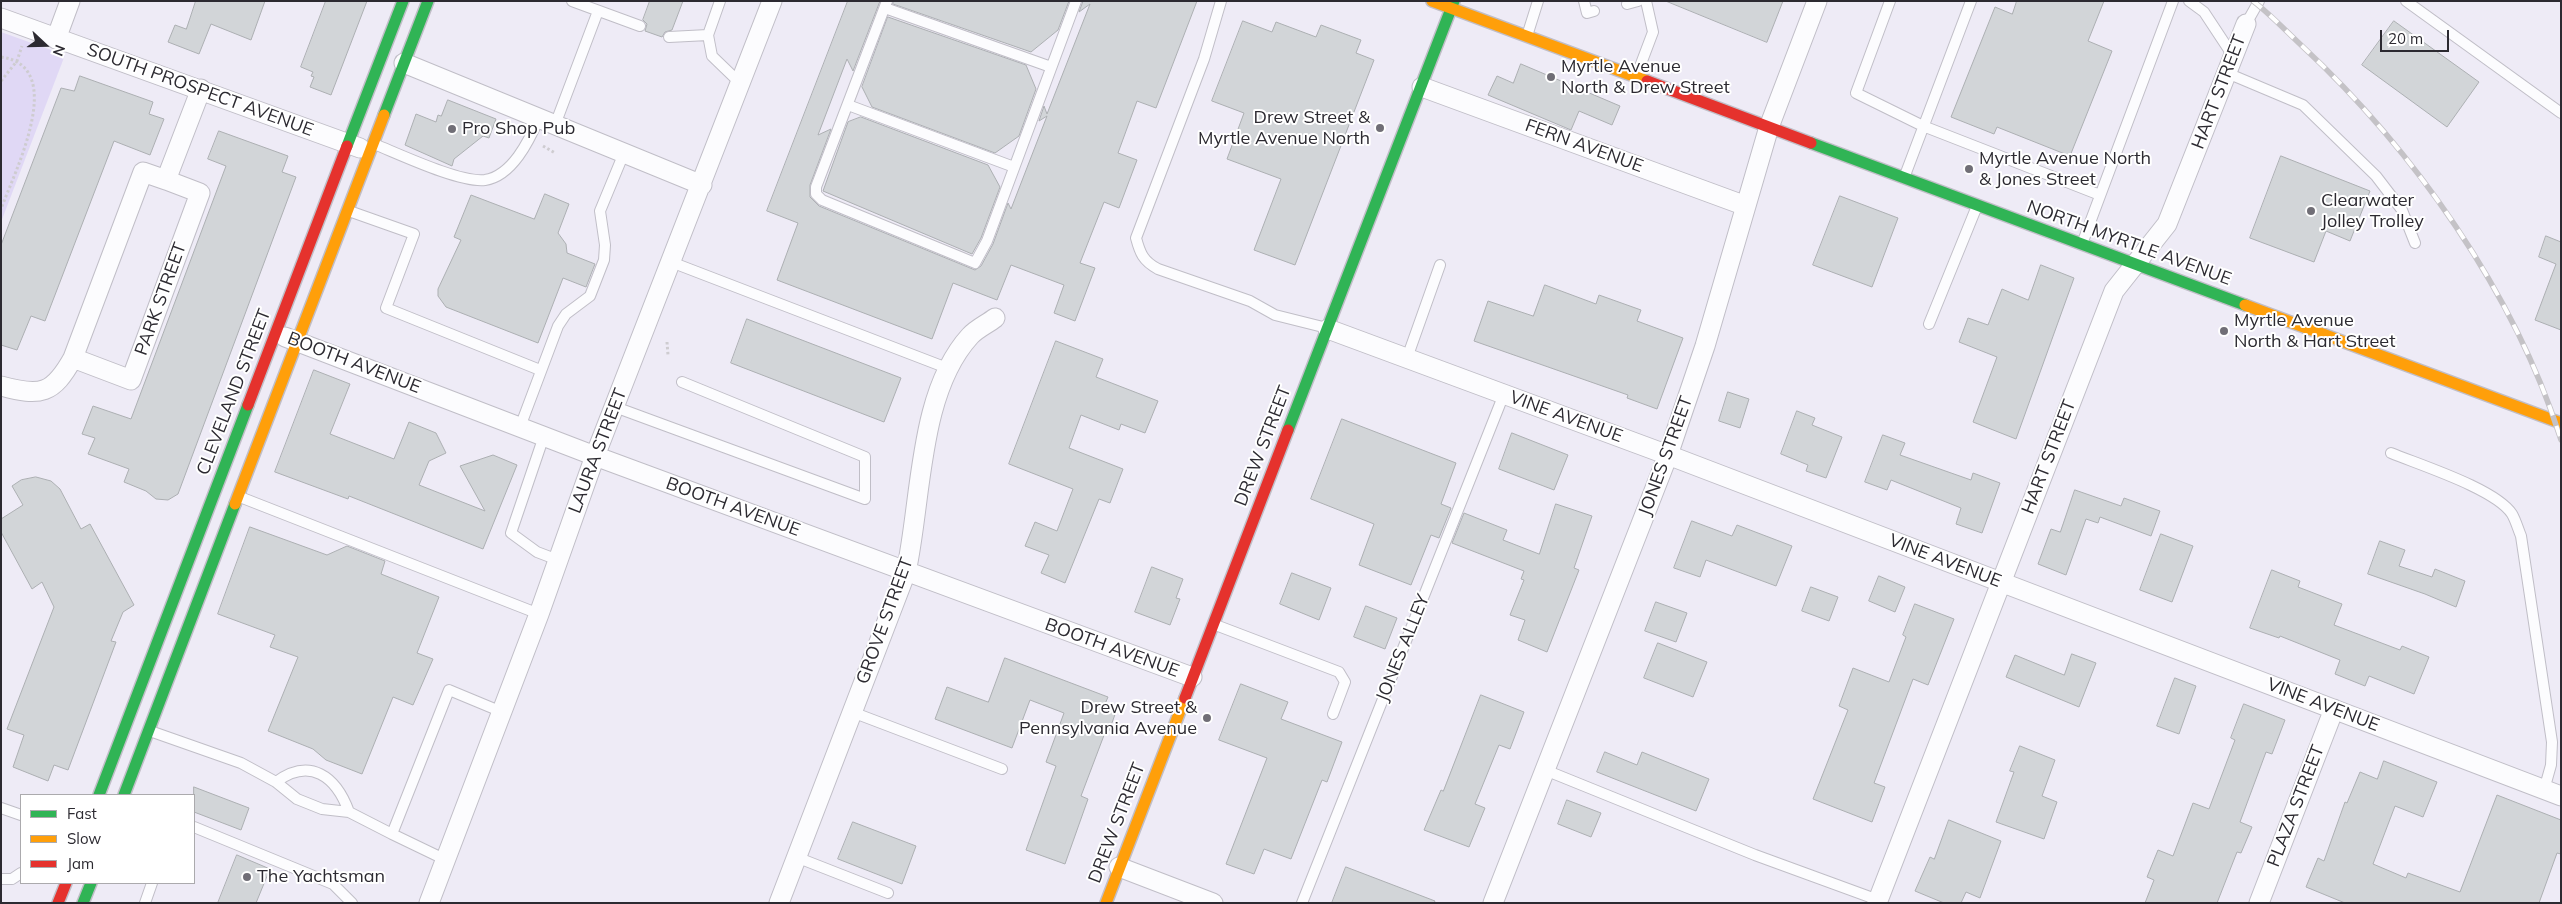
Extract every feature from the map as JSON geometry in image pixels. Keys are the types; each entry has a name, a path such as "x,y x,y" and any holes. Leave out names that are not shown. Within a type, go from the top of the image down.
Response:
{"main road":[{"name":"CLEVELAND STREET","path":"99,794 403,1"},
{"path":"124,794 428,1"},
{"name":"NORTH MYRTLE AVENUE","path":"1432,1 1453,5 1526,36 1635,78 2561,423"},
{"name":"DREW STREET","path":"1106,903 1212,624 1453,5"},
{"path":"58,903 66,884"},
{"path":"83,903 91,884"}],"street":[{"path":"56,39 70,1"},
{"name":"LAURA STREET","path":"430,903 539,614 595,456 772,1"},
{"name":"JONES STREET","path":"1493,903 1668,455 1705,346 1769,127 1817,1"},
{"name":"SOUTH PROSPECT AVENUE","path":"1,18 349,144 372,148"},
{"name":"HART STREET","path":"1878,901 2114,291 2167,224 2246,24"},
{"path":"404,63 702,185"},
{"name":"FERN AVENUE","path":"1422,87 1746,206"},
{"path":"166,180 201,90"},
{"name":"PARK STREET","path":"1,386 17,390 41,392 60,381 73,358 143,172 200,193 131,380 73,358"},
{"name":"GROVE STREET","path":"779,903 906,572 914,533 926,435 947,368 970,335 995,318"},
{"name":"VINE AVENUE","path":"1328,329 1668,455 2552,793"},
{"name":"BOOTH AVENUE","path":"275,333 595,456 1192,677"},
{"name":"PLAZA STREET","path":"2259,903 2334,709"},
{"path":"1119,867 1213,903"}],"lane":[{"path":"572,1 640,26"},
{"path":"720,1 708,35 712,56 741,84"},
{"path":"1051,67 886,4 816,187 817,197 951,255 975,263 987,241 1076,1"},
{"path":"1221,1 1204,59 1136,238 1140,255 1148,264 1158,269 1250,301 1275,315 1328,329"},
{"path":"1526,36 1538,1"},
{"path":"1584,1 1586,13 1594,11"},
{"path":"1627,4 1638,1"},
{"path":"1635,78 1653,32 1646,1"},
{"path":"1890,1 1856,93 1923,126 2100,195"},
{"path":"1904,178 1971,1"},
{"path":"2082,244 2173,1"},
{"path":"2189,1 2204,12 2230,64 2303,105 2376,176 2402,210 2415,243"},
{"path":"2246,24 2259,1"},
{"path":"2406,1 2561,113"},
{"path":"372,148 472,179 486,180 512,163 547,122 598,11"},
{"path":"670,37 708,35"},
{"path":"848,105 1014,167"},
{"path":"520,427 540,370 562,319 590,296 601,268 606,252 601,207 624,153"},
{"path":"1929,324 1977,205"},
{"path":"348,211 414,234 386,308 540,370"},
{"path":"671,262 947,368"},
{"path":"1407,358 1440,264"},
{"path":"615,406 865,499 865,457 682,382"},
{"name":"JONES ALLEY","path":"1302,903 1504,394"},
{"path":"544,436 511,533 537,552 558,560"},
{"path":"2391,453 2469,485 2497,500 2512,514 2521,536 2552,742 2552,793"},
{"path":"238,496 539,614"},
{"path":"1212,624 1339,672 1344,682 1333,714"},
{"path":"392,834 449,690 502,712"},
{"path":"852,712 1002,770"},
{"path":"148,731 241,763 276,782 297,799 322,809 350,812 446,860"},
{"path":"1545,770 1746,852 1878,901"},
{"path":"276,782 290,772 310,771 319,774 328,778 342,792 350,812"},
{"path":"1,808 20,816"},
{"path":"195,827 333,884 352,903"},
{"path":"796,857 888,893"},
{"path":"1,879 12,879 20,874"},
{"path":"144,903 152,884"}],"path":[{"path":"1,81 6,78 17,61 28,28"},
{"path":"1,57 17,61 32,78 35,91 33,117 1,209"},
{"path":"666,342 668,355"}],"shaded area":[{"path":"1,32 65,55 1,222"}],"building":[{"path":"196,1 265,1 251,40 211,24 199,54 168,42 175,25 186,29"},
{"path":"326,1 367,1 331,95 310,87 314,77 311,76 313,72 301,67"},
{"path":"650,1 683,1 672,30 665,32 662,37 645,31 647,24 643,20"},
{"path":"848,1 880,1 853,71 847,59 818,135 831,129 810,185 810,197 819,206 975,270 981,266 993,244 1008,203 1011,209 1047,116 1039,121 1044,106 1047,114 1090,4 1079,12 1083,1 1197,1 1156,108 1137,101 1118,153 1137,160 1119,208 1104,202 1080,263 1095,268 1075,321 1054,313 1064,285 1011,265 997,300 953,283 932,339 777,280 798,223 767,211"},
{"path":"894,1 1069,1 1058,30 1031,52 893,4"},
{"path":"1666,1 1783,1 1767,42"},
{"path":"2017,1 2104,1 2088,41 2112,51 2070,156 1997,127 1994,134 1951,117 1995,7 2012,14"},
{"path":"888,17 1026,65 1036,89 1019,136 995,153 872,107 862,87"},
{"path":"1243,21 1272,32 1276,22 1316,37 1321,25 1361,40 1356,53 1374,60 1295,265 1254,250 1281,179 1227,159 1244,113 1212,101"},
{"path":"2394,21 2479,82 2447,127 2362,65"},
{"path":"1521,64 1620,106 1612,125 1579,111 1571,130 1488,95 1497,76 1513,83"},
{"path":"80,76 153,102 149,114 164,119 150,155 114,141 45,321 31,316 17,350 1,345 1,245 61,88 74,91"},
{"name":"Pro Shop Pub","path":"448,100 496,119 489,138 483,136 454,159 452,166 405,145 416,114 436,122 438,115 441,116"},
{"path":"861,117 988,165 1000,187 981,238 972,254 823,191 848,122"},
{"path":"219,131 288,156 282,172 296,177 178,494 168,500 156,499 146,491 124,482 129,469 88,454 95,438 82,434 93,406 131,419 226,166 208,159"},
{"name":"Clearwater Jolley Trolley","path":"2281,156 2370,191 2350,241 2326,231 2314,262 2250,238"},
{"path":"545,194 569,204 558,233 566,244 567,253 595,264 586,287 563,278 538,343 446,307 438,296 438,289 461,240 454,237 471,195 534,219"},
{"path":"1840,196 1898,218 1872,287 1813,265"},
{"path":"2546,236 2561,242 2561,330 2535,320 2556,264 2539,257"},
{"path":"2041,265 2074,278 2016,439 1973,422 1997,357 1959,342 1968,318 1988,325 2002,289 2028,300"},
{"path":"1545,285 1596,304 1599,295 1641,310 1637,321 1683,338 1657,409 1627,398 1628,395 1474,341 1488,301 1533,316"},
{"path":"747,319 901,378 884,422 731,363"},
{"path":"1056,341 1103,359 1096,377 1158,401 1145,433 1121,424 1119,430 1081,415 1069,448 1123,469 1110,503 1099,499 1065,583 1041,573 1049,555 1025,546 1035,522 1057,531 1073,489 1009,464"},
{"path":"314,370 350,384 330,434 394,459 409,422 436,433 446,453 429,461 419,485 485,511 460,466 493,455 517,465 483,549 349,496 348,499 275,472"},
{"path":"1728,392 1749,399 1740,428 1719,421"},
{"path":"1797,411 1815,418 1812,425 1842,437 1826,478 1806,471 1808,465 1781,454"},
{"path":"1342,419 1456,463 1441,504 1451,508 1439,538 1431,535 1411,585 1359,565 1374,524 1311,499"},
{"path":"1512,433 1568,455 1554,490 1499,469"},
{"path":"1883,435 1905,443 1900,455 1971,480 1973,473 2000,483 1982,533 1956,524 1961,508 1891,480 1887,490 1865,482"},
{"path":"36,477 51,481 60,489 81,529 90,524 134,605 123,612 111,641 116,642 68,770 54,765 48,781 13,767 24,735 7,729 54,607 42,582 32,589 1,532 1,519 23,505 12,486 21,480"},
{"path":"2075,490 2121,506 2124,498 2160,511 2151,536 2100,517 2098,523 2086,519 2066,575 2038,564 2051,529 2060,532"},
{"path":"1556,504 1592,516 1574,568 1579,570 1547,652 1518,640 1525,620 1510,615 1524,580 1521,579 1524,571 1452,543 1464,513 1507,530 1503,540 1539,554"},
{"path":"1692,521 1732,536 1737,525 1792,546 1776,586 1706,560 1700,577 1674,568"},
{"path":"250,527 327,555 347,546 385,561 381,574 439,597 417,653 433,659 413,705 393,697 362,774 326,760 313,749 268,731 298,657 270,647 275,635 218,614"},
{"path":"2161,534 2193,546 2172,602 2140,590"},
{"path":"2380,541 2405,550 2399,566 2432,577 2435,569 2465,581 2456,607 2368,574"},
{"path":"1152,567 1183,579 1176,598 1180,599 1170,625 1135,612"},
{"path":"2272,570 2300,581 2298,587 2342,604 2334,625 2400,650 2402,646 2429,657 2414,694 2369,676 2365,686 2335,674 2340,660 2280,636 2279,638 2250,628"},
{"path":"1292,573 1331,588 1319,620 1280,604"},
{"path":"1879,576 1905,587 1895,612 1869,601"},
{"path":"1811,587 1838,597 1829,621 1802,611"},
{"path":"1656,602 1687,613 1676,642 1645,631"},
{"path":"1915,604 1954,619 1928,685 1913,679 1874,783 1885,787 1872,822 1813,799 1848,710 1839,706 1853,668 1889,682 1906,637 1903,635"},
{"path":"1366,606 1397,618 1385,649 1354,637"},
{"path":"1658,643 1707,662 1693,697 1644,678"},
{"path":"2072,654 2096,663 2079,707 2006,677 2015,655 2064,675"},
{"path":"1005,658 1108,697 1105,704 1117,709 1109,731 1106,730 1081,796 1088,799 1065,864 1026,850 1056,766 1046,762 1064,713 1030,700 1012,748 935,719 947,687 988,702"},
{"path":"2175,678 2196,686 2179,734 2157,726"},
{"path":"1241,684 1288,702 1281,719 1342,742 1327,782 1322,780 1291,859 1264,849 1254,874 1226,864 1267,758 1219,740"},
{"path":"1481,695 1524,712 1510,749 1499,745 1475,804 1485,808 1469,847 1424,830 1441,790 1443,791"},
{"path":"2244,704 2285,720 2272,754 2266,752 2240,822 2252,827 2241,853 2237,852 2217,903 2145,903 2154,880 2147,877 2158,850 2173,856 2193,803 2209,809 2235,740 2231,738"},
{"path":"2020,746 2055,760 2042,796 2057,802 2044,839 1996,822 2014,772 2010,771"},
{"path":"1605,752 1637,765 1642,752 1709,779 1696,811 1597,772"},
{"path":"2384,761 2437,782 2423,817 2395,806 2373,864 2406,878 2408,873 2460,892 2497,795 2561,820 2561,854 2557,853 2539,903 2345,903 2306,887 2318,858 2324,861 2345,802 2347,803 2360,772 2377,779"},
{"path":"194,787 249,808 241,830 195,812"},
{"path":"1567,800 1601,813 1591,837 1558,824"},
{"path":"1949,820 2001,841 1980,898 1966,892 1961,903 1944,903 1915,891 1930,857 1934,859"},
{"path":"853,822 916,846 902,884 838,859"},
{"name":"The Yachtsman","path":"237,855 270,869 256,903 218,903"},
{"path":"1346,867 1435,901 1434,903 1332,903"}],"railway":[{"path":"2253,1 2342,86 2382,130 2456,226 2488,278 2517,331 2541,385 2561,440"}],"traffic: fast":[{"path":"347,146 403,1"},
{"path":"384,115 428,1"},
{"path":"1288,430 1454,1"},
{"path":"1811,143 2245,305"},
{"path":"99,794 248,405"},
{"path":"124,794 235,504"},
{"path":"83,903 91,884"}],"traffic: slow":[{"path":"1432,1 1647,81"},
{"path":"235,504 384,115"},
{"path":"2245,305 2561,423"},
{"path":"1106,903 1185,698"}],"traffic: jam":[{"path":"1647,81 1811,143"},
{"path":"248,405 347,146"},
{"path":"1185,698 1288,430"},
{"path":"58,903 66,884"}],"place":[{"name":"Myrtle Avenue North & Drew Street","path":"1551,77"},
{"name":"Drew Street & Myrtle Avenue North","path":"1380,128"},
{"name":"Pro Shop Pub","path":"452,129"},
{"name":"Myrtle Avenue North & Jones Street","path":"1969,169"},
{"name":"Clearwater Jolley Trolley","path":"2311,211"},
{"name":"Myrtle Avenue North & Hart Street","path":"2224,331"},
{"name":"Drew Street & Pennsylvania Avenue","path":"1207,718"},
{"name":"The Yachtsman","path":"247,877"}]}
